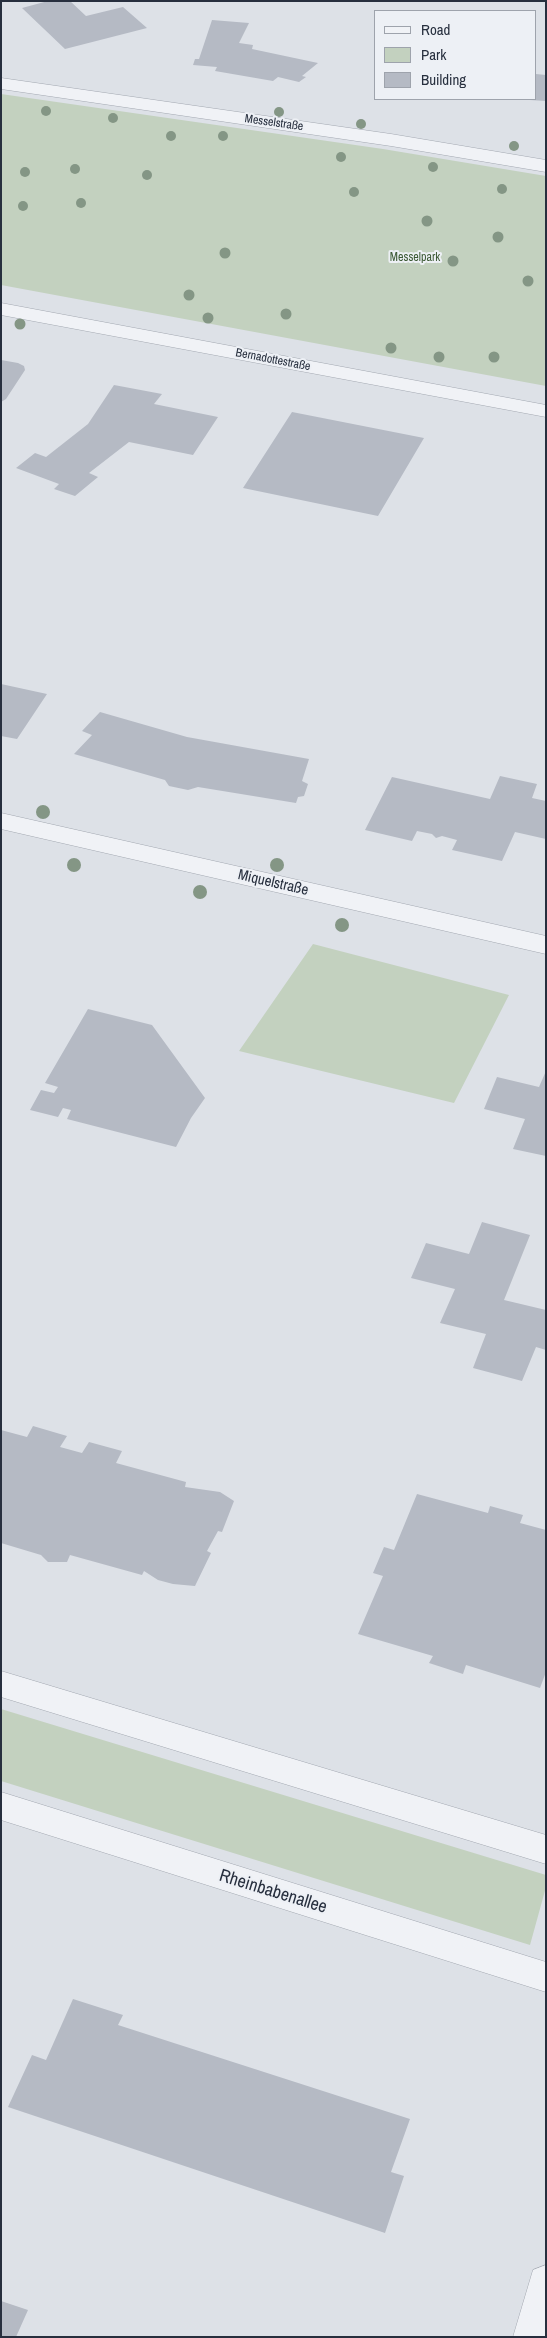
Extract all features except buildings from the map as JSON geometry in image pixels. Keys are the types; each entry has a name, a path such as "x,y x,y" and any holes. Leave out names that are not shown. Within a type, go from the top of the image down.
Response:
{"street":[{"name":"Messelstraße","path":"1,83 382,138 546,166"},
{"name":"Bernadottestraße","path":"1,309 546,411"},
{"name":"Miquelstraße","path":"1,821 546,945"},
{"path":"1,1684 546,1850"},
{"name":"Rheinbabenallee","path":"1,1806 546,1977"},
{"path":"532,2337 546,2283"}],"green space":[{"name":"Messelpark","path":"1,94 383,149 546,176 546,386 1,285"},
{"path":"313,944 509,995 454,1103 239,1051"},
{"path":"1,1709 546,1875 546,1887 530,1945 1,1781"}]}
